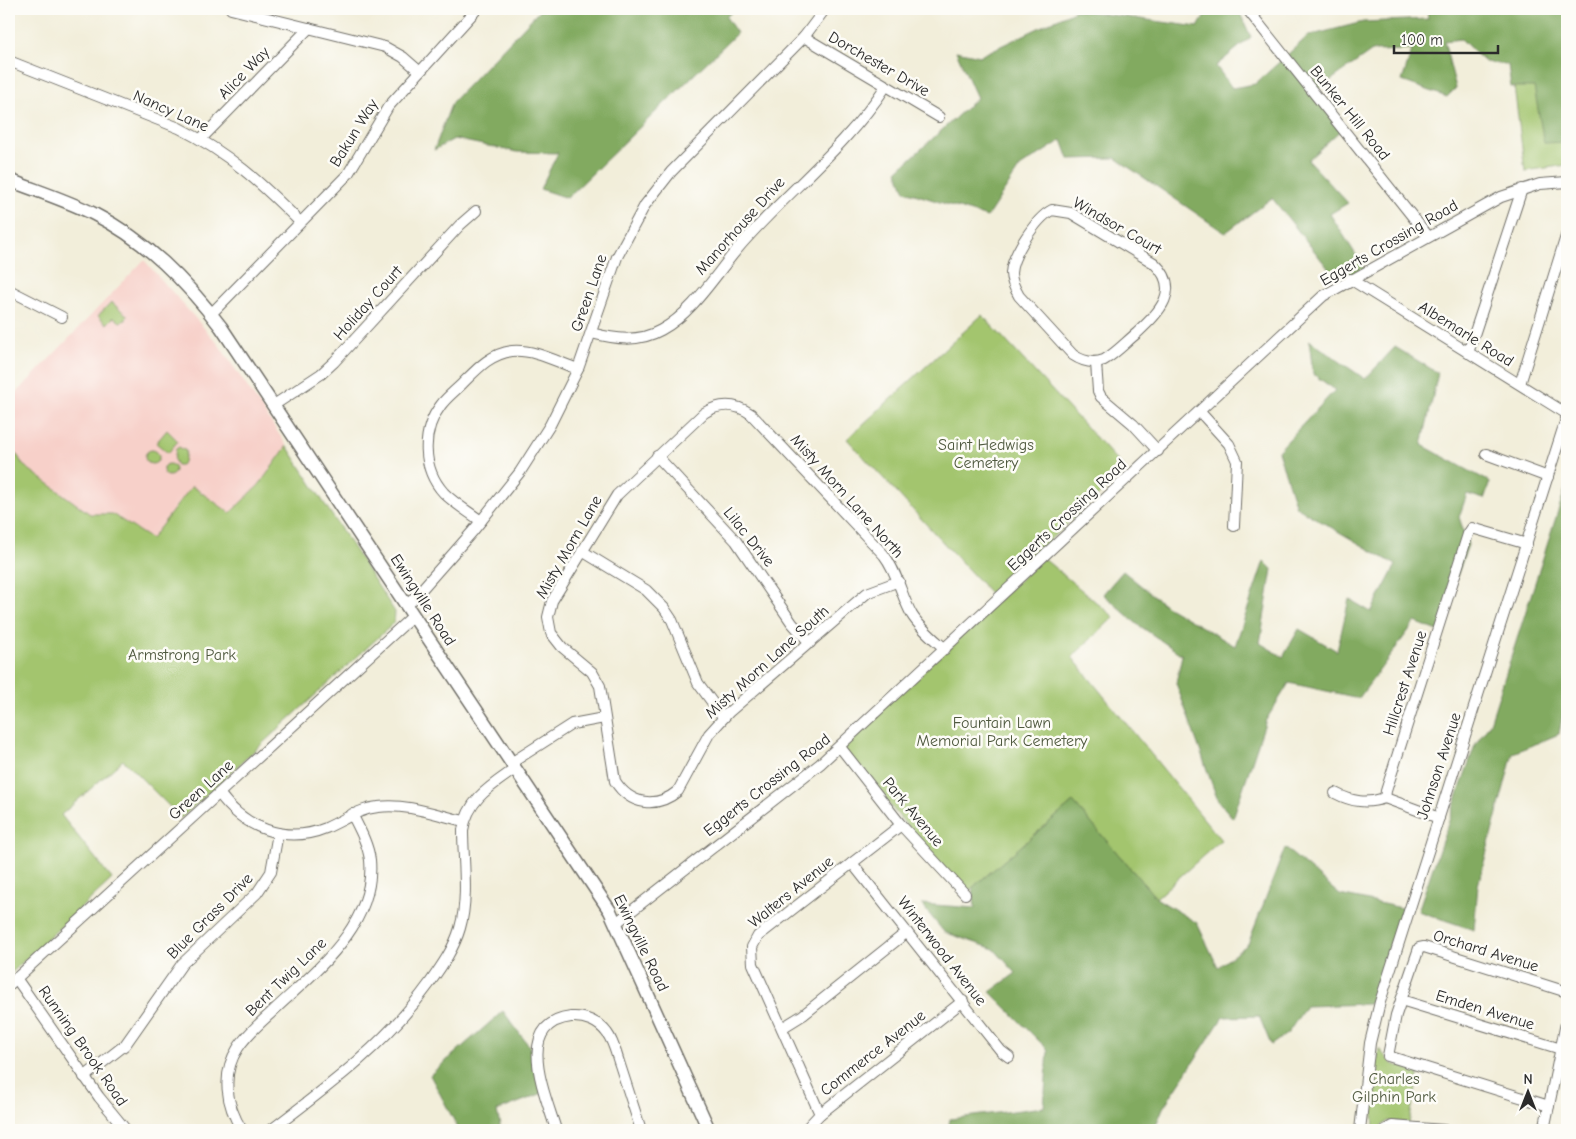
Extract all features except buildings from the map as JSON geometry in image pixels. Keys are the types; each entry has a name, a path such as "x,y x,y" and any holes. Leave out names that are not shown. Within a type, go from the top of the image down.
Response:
{"main road":[{"name":"Ewingville Road","path":"9,180 94,214 131,236 170,268 211,314 274,405 616,923 709,1130"}],"street":[{"path":"232,9 385,47 403,57 420,71"},
{"name":"Bakun Way","path":"211,314 348,174 388,107 477,9"},
{"name":"Green Lane","path":"12,982 219,793 410,611 538,446 578,369 616,260 645,205 671,172 804,37 825,9"},
{"name":"Bunker Hill Road","path":"1253,11 1428,236"},
{"name":"Alice Way","path":"201,139 309,28"},
{"name":"Dorchester Drive","path":"804,37 939,117"},
{"name":"Nancy Lane","path":"9,61 179,128 201,139 228,156 260,181 300,222"},
{"name":"Manorhouse Drive","path":"591,333 617,339 639,338 668,326 696,299 763,220 861,121 886,86"},
{"name":"Eggerts Crossing Road","path":"616,923 796,784 840,747 1323,296 1501,197 1522,189 1567,182"},
{"path":"1468,353 1522,189"},
{"name":"Windsor Court","path":"1052,210 1071,213 1154,263 1160,269 1166,281 1165,300 1156,316 1111,356 1096,363 1084,361 1073,354 1018,296 1012,281 1011,275 1014,259 1038,221 1052,210"},
{"name":"Holiday Court","path":"274,405 321,374 334,362 434,253 476,211"},
{"path":"1520,384 1567,233"},
{"name":"Albemarle Road","path":"1350,280 1567,415"},
{"path":"9,290 62,317"},
{"path":"480,521 452,500 433,477 426,445 435,414 441,404 480,366 504,353 532,353 578,369"},
{"path":"1096,363 1098,391 1102,397 1133,424 1158,451"},
{"name":"Misty Morn Lane","path":"626,794 620,788 613,774 597,679 592,672 556,641 549,625 552,602 617,495 704,413 711,408 727,405"},
{"name":"Misty Morn Lane North","path":"727,405 735,406 751,414 884,556 916,620 945,649"},
{"path":"1200,412 1229,444 1237,461 1234,526"},
{"name":"Johnson Avenue","path":"1360,1130 1363,1087 1374,1026 1438,818 1567,415"},
{"path":"1486,454 1548,477"},
{"name":"Lilac Drive","path":"657,456 736,541 792,623 810,643"},
{"name":"Hillcrest Avenue","path":"1386,798 1386,790 1468,534 1472,528 1526,544"},
{"path":"582,551 646,590 664,608 672,620 698,683 723,717"},
{"name":"Misty Morn Lane South","path":"626,794 640,801 656,803 664,801 678,792 686,781 702,745 723,717 867,593 898,581"},
{"path":"271,1130 354,1066 380,1042 422,993 449,953 458,934 463,914 464,822 476,799 513,766 572,724 604,718"},
{"name":"Park Avenue","path":"840,747 901,825 965,894"},
{"path":"219,793 242,818 253,825 278,833 314,832 352,814 378,807 405,807 464,822"},
{"path":"1336,793 1361,802 1373,802 1386,798 1438,818"},
{"name":"Bent Twig Lane","path":"242,1130 232,1114 228,1096 228,1072 237,1049 252,1031 336,950 350,931 364,900 370,871 370,859 352,814"},
{"name":"Walters Avenue","path":"820,1114 752,960 751,953 754,941 901,825"},
{"name":"Blue Grass Drive","path":"84,1076 125,1045 182,964 257,893 271,872 278,833"},
{"name":"Winterwood Avenue","path":"852,863 1001,1051 1009,1057"},
{"path":"782,1028 804,1015 908,932"},
{"name":"Orchard Avenue","path":"1550,1106 1388,1056 1401,1000 1416,950 1422,947 1567,992"},
{"name":"Running Brook Road","path":"12,982 126,1130"},
{"name":"Emden Avenue","path":"1401,1000 1561,1049"},
{"name":"Commerce Avenue","path":"805,1130 820,1114 962,1001"},
{"path":"556,1130 536,1064 537,1048 550,1027 571,1017 580,1017 595,1022 611,1039 641,1130"},
{"path":"1544,1130 1567,1018"},
{"path":"1385,1129 1392,1126 1444,1130"}],"shaded area":[{"path":"144,260 219,345 287,446 259,485 230,513 192,486 151,539 112,514 90,515 23,465 18,456 9,450 9,401"}],"green space":[{"path":"541,9 735,9 726,17 737,33 567,198 540,189 558,153 517,152 454,139 434,150 452,102"},
{"path":"1209,9 1238,9 1251,37 1216,66 1232,88 1255,84 1308,36 1363,22 1428,19 1427,9 1567,9 1567,142 1544,143 1534,87 1511,87 1508,65 1485,62 1461,39 1444,41 1456,88 1447,97 1402,81 1412,50 1372,51 1314,92 1344,127 1308,160 1348,203 1330,214 1367,272 1343,287 1272,198 1225,233 1115,158 1069,159 1062,140 1020,167 987,217 905,191 897,171 977,98 956,51 980,56 1076,10 1198,27"},
{"path":"1504,9 1567,9 1567,165 1525,171"},
{"path":"111,302 127,315 126,320 120,322 114,317 107,324 98,316"},
{"name":"Saint Hedwigs Cemetery","path":"982,315 1126,470 991,594 847,439"},
{"path":"1309,340 1365,379 1395,347 1438,373 1422,445 1490,482 1484,499 1467,494 1459,517 1468,545 1438,631 1415,622 1359,698 1289,683 1266,720 1233,818 1218,801 1176,683 1182,655 1137,624 1103,594 1123,571 1166,606 1235,646 1264,561 1272,569 1260,643 1283,657 1299,629 1337,651 1349,599 1371,612 1396,565 1296,507 1278,451 1335,390 1313,374"},
{"path":"167,430 178,441 168,453 156,443"},
{"name":"Armstrong Park","path":"287,446 395,612 394,623 181,818 123,760 61,815 112,879 9,975 9,450 18,456 23,465 90,514 112,514 151,539 192,486 230,513 259,485"},
{"path":"179,447 186,451 184,462 181,465 177,465 174,460 176,449"},
{"path":"149,450 155,450 159,457 155,464 149,464 145,460 145,454"},
{"path":"169,464 175,470 169,476 163,470"},
{"path":"1567,483 1567,550 1563,558 1567,560 1567,584 1565,587 1567,689 1559,734 1513,753 1478,885 1474,930 1418,911 1475,745 1490,723"},
{"name":"Fountain Lawn Memorial Park Cemetery","path":"1043,558 1114,617 1072,657 1221,840 1156,898 1073,802 965,894 840,747"},
{"path":"1073,802 1156,898 1197,923 1218,967 1248,944 1285,848 1340,895 1402,908 1370,1004 1306,1006 1288,1033 1271,1045 1259,1016 1223,1017 1163,1108 1154,1130 948,1130 950,1119 1044,1107 1048,1050 990,992 1016,973 994,949 944,932 921,904 975,908 973,887"},
{"path":"503,1011 535,1054 543,1093 497,1111 501,1130 459,1130 430,1075"},
{"name":"Charles Gilphin Park","path":"1379,1049 1392,1064 1419,1072 1409,1123 1388,1121 1377,1130 1374,1130 1372,1097"}]}
